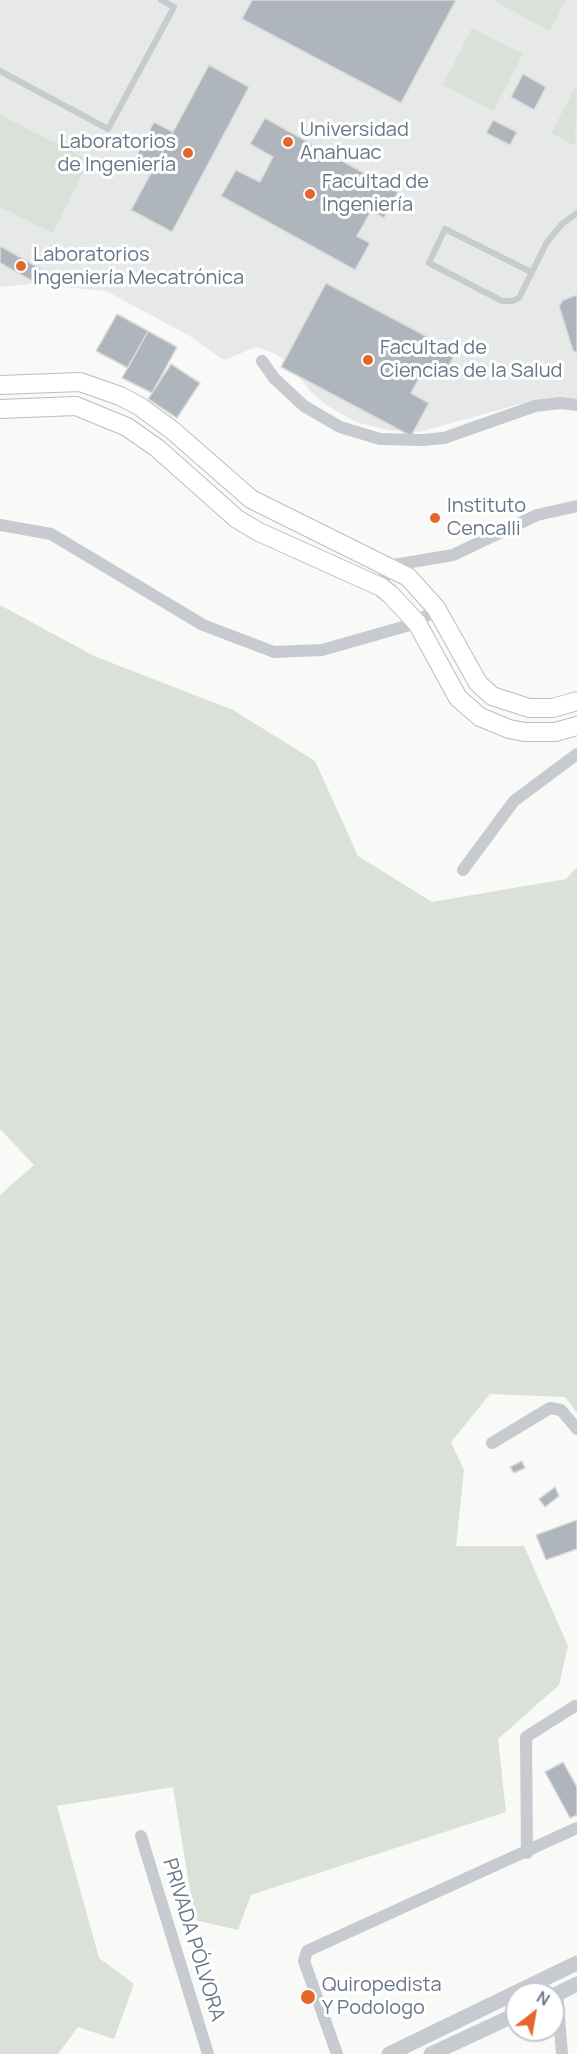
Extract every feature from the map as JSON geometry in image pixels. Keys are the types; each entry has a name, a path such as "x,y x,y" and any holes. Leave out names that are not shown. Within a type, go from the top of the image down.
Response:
{"main road":[{"path":"0,385 80,382 120,396 164,424 251,499 408,577 436,609 478,683 492,696 529,708 553,708 577,701"},
{"path":"0,409 76,406 110,418 157,448 237,519 259,532 381,587 417,623 458,698 480,717 509,729 525,732 555,732 577,726"}],"street":[{"path":"262,361 289,393 321,417 360,434 380,439 423,441 444,438 535,406 561,403 577,405"},
{"path":"381,587 388,566 453,555 537,515 577,506"},
{"path":"0,525 51,534 203,625 274,652 322,650 417,623 436,609"},
{"path":"463,870 514,801 577,754"},
{"path":"492,1443 550,1408 561,1410 577,1429"},
{"path":"526,1853 526,1737 576,1706"},
{"path":"337,2054 304,1961 307,1951 577,1828"},
{"name":"PRIVADA PÓLVORA","path":"141,1836 208,2054"},
{"path":"389,2054 577,1963"},
{"path":"431,2054 505,2020"}],"lane":[{"path":"0,71 108,129 174,7 161,0"},
{"path":"531,272 445,229 429,263 502,301 519,298 547,242 562,224 577,213"}],"shaded area":[{"name":"Universidad Anahuac","path":"0,0 577,0 577,399 535,400 419,432 387,430 356,422 326,405 311,392 288,363 274,353 256,347 224,360 188,335 106,291 30,284 0,287"},
{"path":"493,0 566,0 550,31"},
{"path":"472,28 523,54 493,111 443,85"},
{"path":"575,88 577,89 575,146 551,133"},
{"path":"0,115 89,160 53,233 0,207"},
{"path":"0,605 94,656 233,710 315,761 358,856 432,902 566,879 577,867 577,1413 565,1397 490,1394 451,1442 464,1470 456,1546 524,1546 568,1646 559,1685 498,1739 506,1812 251,1895 238,1930 195,1920 173,1787 57,1806 99,1958 134,1984 114,2039 78,2027 58,2054 0,2054 0,1195 34,1165 0,1129"}],"building":[{"path":"252,0 456,0 401,103 242,19"},
{"name":"Laboratorios de Ingeniería","path":"209,65 249,87 172,232 131,210"},
{"path":"523,74 546,87 534,110 511,97"},
{"name":"Facultad de Ingeniería","path":"265,118 398,192 384,218 371,211 357,236 370,243 355,270 221,196 236,170 260,182 273,157 250,144"},
{"path":"493,120 517,132 510,145 486,133"},
{"path":"154,122 173,132 151,174 132,164"},
{"name":"Laboratorios Ingeniería Mecatrónica","path":"0,246 41,269 34,282 0,263"},
{"name":"Facultad de Ciencias de la Salud","path":"326,283 456,352 442,379 424,369 411,393 429,403 411,436 281,367"},
{"path":"577,295 577,353 573,351 559,306 563,300"},
{"path":"117,314 148,331 128,368 96,351"},
{"path":"148,331 177,347 152,393 122,378"},
{"path":"171,364 200,383 177,418 148,399"},
{"path":"522,1461 525,1468 514,1473 510,1467"},
{"path":"555,1487 559,1496 545,1507 539,1499"},
{"path":"577,1520 577,1549 546,1560 536,1535"},
{"path":"563,1762 577,1787 577,1815 570,1818 545,1772"}],"place":[{"name":"Universidad Anahuac","path":"288,142"},
{"name":"Laboratorios de Ingeniería","path":"188,153"},
{"name":"Facultad de Ingeniería","path":"310,194"},
{"name":"Laboratorios Ingeniería Mecatrónica","path":"21,266"},
{"name":"Facultad de Ciencias de la Salud","path":"368,360"},
{"name":"Instituto Cencalli","path":"435,518"},
{"name":"Quiropedista Y Podologo","path":"308,1997"}]}
